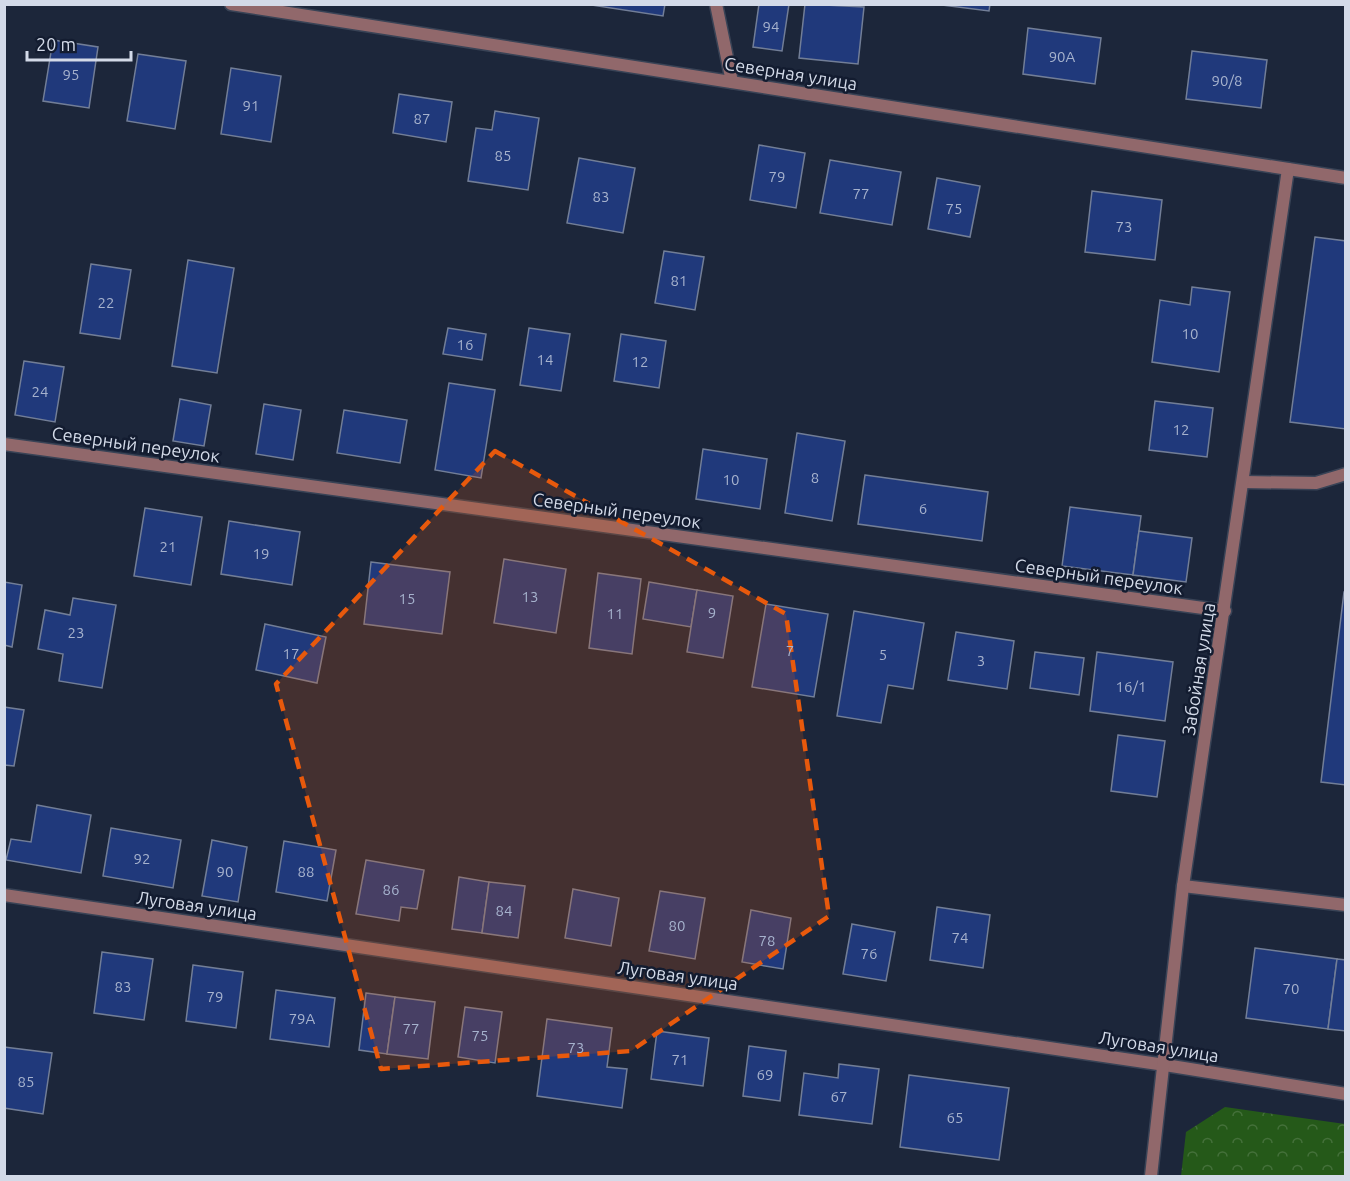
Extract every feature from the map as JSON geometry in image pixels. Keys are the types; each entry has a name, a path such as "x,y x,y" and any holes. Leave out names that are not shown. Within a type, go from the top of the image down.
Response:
{"street":[{"name":"Северная улица","path":"231,4 1346,178"},
{"path":"716,4 732,82"},
{"name":"Забойная улица","path":"1150,1176 1165,1065 1183,886 1226,611 1288,169"},
{"name":"Северный переулок","path":"4,444 1226,611"},
{"path":"1244,482 1316,483 1346,474"},
{"path":"1183,886 1346,905"},
{"name":"Луговая улица","path":"4,895 1165,1065 1346,1094"}],"highlighted area":[{"path":"495,451 786,614 829,916 631,1051 381,1069 276,684"}],"green space":[{"path":"1225,1107 1345,1124 1345,1176 1181,1176 1186,1132"}],"building":[{"path":"585,4 665,4 663,16"},
{"path":"759,4 789,4 782,51 753,47"},
{"path":"805,4 864,7 858,64 799,58"},
{"path":"934,4 990,4 989,11"},
{"path":"1028,28 1101,38 1095,84 1023,74"},
{"path":"53,40 98,47 89,108 43,101"},
{"path":"1192,51 1267,60 1261,108 1186,99"},
{"path":"138,54 186,61 175,129 127,121"},
{"path":"231,68 281,76 271,142 221,134"},
{"path":"399,94 452,102 446,142 393,133"},
{"path":"495,111 539,118 528,190 468,181 476,128 492,130"},
{"path":"759,145 805,153 796,208 750,200"},
{"path":"579,158 635,168 623,233 567,223"},
{"path":"830,160 901,172 892,225 820,213"},
{"path":"937,178 980,186 970,237 928,229"},
{"path":"1092,191 1162,200 1155,260 1085,252"},
{"path":"1315,237 1346,241 1346,429 1290,422"},
{"path":"664,251 704,257 695,310 655,303"},
{"path":"188,260 234,268 217,373 172,366"},
{"path":"91,264 131,270 120,339 80,333"},
{"path":"1192,287 1230,292 1219,372 1152,362 1160,300 1190,305"},
{"path":"448,328 486,334 482,360 443,354"},
{"path":"529,328 570,334 561,391 520,385"},
{"path":"621,334 666,341 659,388 614,381"},
{"path":"24,361 64,367 55,422 15,415"},
{"path":"449,383 495,390 481,478 435,470"},
{"path":"180,399 211,405 204,446 173,441"},
{"path":"1155,401 1213,408 1207,457 1149,450"},
{"path":"264,404 301,410 293,460 256,454"},
{"path":"344,410 407,420 400,463 337,453"},
{"path":"797,433 845,441 832,521 785,513"},
{"path":"703,449 767,459 760,509 696,499"},
{"path":"865,475 988,492 982,541 858,524"},
{"path":"1070,507 1141,516 1133,575 1062,566"},
{"path":"145,508 202,517 191,585 134,576"},
{"path":"229,521 300,532 292,585 221,574"},
{"path":"1139,531 1192,538 1186,582 1133,575"},
{"path":"504,559 566,569 556,633 494,623"},
{"path":"371,562 450,572 442,634 364,624"},
{"path":"598,573 641,579 632,654 589,648"},
{"path":"4,582 22,585 12,647 4,645"},
{"path":"649,582 697,590 691,627 643,619"},
{"path":"697,590 733,596 723,658 687,652"},
{"path":"1344,592 1346,592 1346,785 1321,782"},
{"path":"73,598 116,605 102,688 59,681 63,654 38,649 45,610 70,615"},
{"path":"766,604 828,614 814,697 752,687"},
{"path":"854,611 924,623 913,689 888,685 881,723 837,716"},
{"path":"265,624 326,637 317,683 256,670"},
{"path":"956,632 1014,641 1007,689 948,680"},
{"path":"1035,652 1084,658 1079,695 1030,688"},
{"path":"1097,652 1173,662 1165,721 1090,711"},
{"path":"4,707 24,710 14,766 4,765"},
{"path":"1118,735 1165,741 1157,797 1111,791"},
{"path":"37,805 91,815 81,873 6,860 11,839 31,842"},
{"path":"111,828 181,840 173,888 103,876"},
{"path":"212,840 247,847 238,902 202,896"},
{"path":"284,841 336,850 327,901 276,892"},
{"path":"366,860 424,870 417,909 401,907 399,921 356,914"},
{"path":"459,877 489,882 482,933 452,929"},
{"path":"489,882 525,886 518,938 482,933"},
{"path":"573,889 619,898 611,946 565,938"},
{"path":"660,891 705,898 695,959 649,951"},
{"path":"937,907 990,915 983,968 930,960"},
{"path":"751,910 791,918 783,969 742,962"},
{"path":"852,924 895,932 886,981 843,974"},
{"path":"1255,948 1337,959 1328,1029 1246,1018"},
{"path":"102,952 153,959 144,1020 94,1013"},
{"path":"1337,959 1346,960 1346,1031 1328,1029"},
{"path":"193,965 243,972 236,1028 186,1021"},
{"path":"276,990 335,998 329,1047 270,1039"},
{"path":"366,993 395,997 387,1054 359,1050"},
{"path":"395,997 435,1002 428,1059 387,1054"},
{"path":"465,1007 502,1012 495,1063 458,1057"},
{"path":"547,1019 612,1028 607,1067 627,1069 622,1108 537,1096"},
{"path":"657,1031 709,1038 703,1086 651,1079"},
{"path":"749,1046 786,1051 780,1101 743,1096"},
{"path":"4,1047 52,1053 43,1114 4,1108"},
{"path":"839,1064 879,1069 872,1124 799,1115 804,1073 838,1078"},
{"path":"909,1075 1009,1088 999,1160 900,1147"}]}
